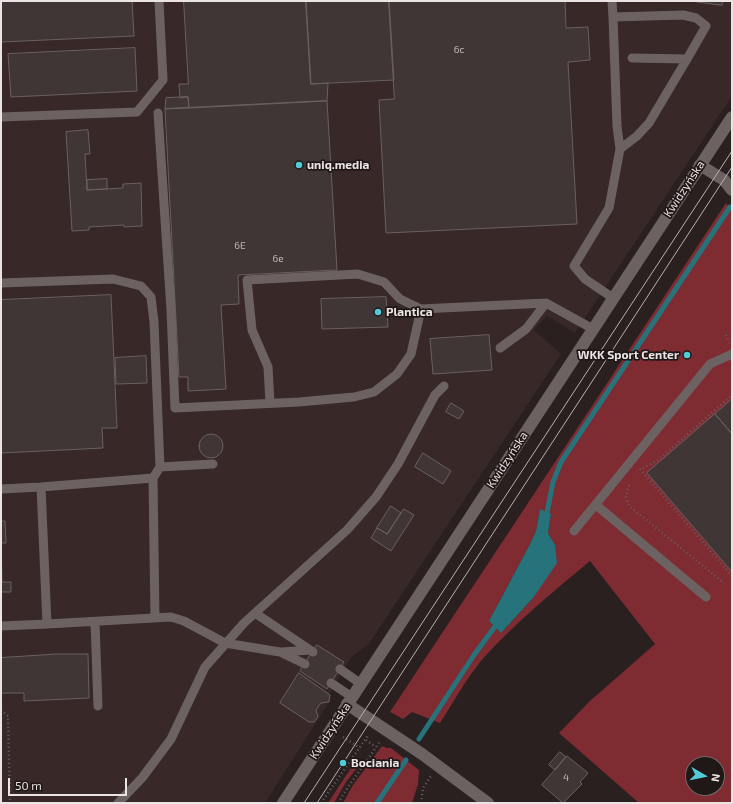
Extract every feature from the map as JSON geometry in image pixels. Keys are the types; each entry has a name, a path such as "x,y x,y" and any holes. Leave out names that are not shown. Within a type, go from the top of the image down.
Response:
{"street":[{"name":"Kwidzyńska","path":"283,803 732,117"},
{"path":"700,165 724,180 732,190"},
{"path":"350,701 376,724 422,754 488,803"}],"lane":[{"path":"1,117 136,112 163,80 159,1"},
{"path":"612,1 617,126 620,149 608,208 574,266 585,279 613,298"},
{"path":"613,17 683,15 696,18 706,26 649,123 637,136 620,149"},
{"path":"632,58 687,59"},
{"path":"158,114 175,408 354,397 374,392 397,374 411,354 421,310"},
{"path":"270,403 268,367 252,330 248,280 358,274 384,282 400,299 421,310 546,302 593,329"},
{"path":"1,283 113,279 141,286 151,297 154,322 160,467 153,478 155,618"},
{"path":"500,348 526,329 546,302"},
{"path":"574,531 710,364 732,354"},
{"path":"118,803 162,753 180,722 205,666 225,643 255,613 346,530 376,497 398,464 435,395 444,386"},
{"path":"160,467 213,464"},
{"path":"1,489 153,478"},
{"path":"41,487 47,624"},
{"path":"596,505 706,597"},
{"path":"1,626 171,617 184,621 225,643 280,652 311,651 255,613"},
{"path":"95,622 98,706"},
{"path":"280,652 305,664"},
{"path":"340,668 361,684"},
{"path":"331,683 350,701"}],"path":[{"path":"636,474 640,469 658,460 732,395"},
{"path":"640,469 731,575"},
{"path":"631,480 627,489 626,498 629,506 723,582"},
{"path":"1,710 8,716 10,803"},
{"path":"321,803 355,752 366,740 376,724"},
{"path":"338,803 351,781 365,764 387,731"},
{"path":"342,737 360,748"},
{"path":"366,740 376,747"},
{"path":"421,803 424,788"}],"shaded area":[{"path":"1,1 732,1 732,96 575,333 547,316 534,330 561,354 368,645 351,657 329,695 326,707 265,803 1,803"},
{"path":"726,203 732,211 732,803 639,803 559,733 590,701 655,644 590,561 525,617 488,653 468,678 440,723 412,712 403,719 390,712","holes":["540,510 551,514 548,533 555,545 533,598 501,633 489,621 536,531"]},
{"path":"382,746 391,748 419,770 418,784 412,803 343,803 353,785"},
{"path":"353,765 357,768 346,782 334,803 328,803"}],"water":[{"path":"540,509 551,514 548,533 555,545 557,563 533,598 501,633 489,621 536,531"}],"building":[{"path":"1,1 132,1 134,36 1,42"},
{"path":"184,1 306,1 311,84 328,83 327,101 189,108 188,97 180,98 179,84 188,84"},
{"path":"306,1 389,1 394,80 311,84"},
{"path":"389,1 565,1 566,28 588,27 590,60 568,62 577,224 386,233 379,100 394,99"},
{"path":"691,1 723,1 722,5"},
{"path":"135,48 137,91 11,97 8,54"},
{"path":"188,97 189,108 165,109 166,98"},
{"path":"327,101 337,270 238,275 239,304 221,305 226,389 188,391 188,377 179,377 165,109"},
{"path":"88,130 90,154 85,154 87,190 123,188 123,184 141,183 142,226 124,227 124,225 89,227 89,230 72,231 66,132"},
{"path":"107,179 107,189 87,190 87,180"},
{"path":"111,295 117,428 102,428 103,448 1,453 1,300"},
{"path":"386,297 388,327 322,329 321,299"},
{"path":"489,335 492,370 433,374 430,339"},
{"path":"146,356 147,383 116,384 115,358"},
{"path":"732,399 732,434 715,414"},
{"path":"451,403 464,411 459,419 446,412"},
{"path":"715,414 732,434 732,572 647,473"},
{"path":"211,434 216,435 222,441 222,451 216,457 211,458 206,457 200,451 199,446 200,441 206,435"},
{"path":"423,453 451,471 443,484 415,467"},
{"path":"391,506 401,513 387,534 377,528"},
{"path":"404,509 414,515 391,551 371,538 377,528 387,534"},
{"path":"1,521 5,521 6,543 1,543"},
{"path":"1,543 2,582 11,582 11,592 1,592"},
{"path":"317,645 344,662 327,689 300,671"},
{"path":"57,654 88,654 89,698 24,701 24,693 1,693 1,658"},
{"path":"299,673 330,695 329,702 321,703 316,710 318,717 314,722 309,722 280,703"},
{"path":"560,752 566,757 555,770 549,765"},
{"path":"567,756 588,773 580,782 582,784 563,803 542,785"}],"waterway":[{"path":"546,518 553,482 561,462 730,207"},
{"path":"419,739 474,655 499,621"},
{"path":"377,803 406,760"}],"tram line":[{"path":"304,803 732,151"},
{"path":"317,803 732,167"}],"place":[{"name":"uniq.media","path":"299,165"},
{"name":"Plantica","path":"378,312"},
{"name":"WKK Sport Center","path":"687,355"},
{"name":"Bociania","path":"343,763"}]}
